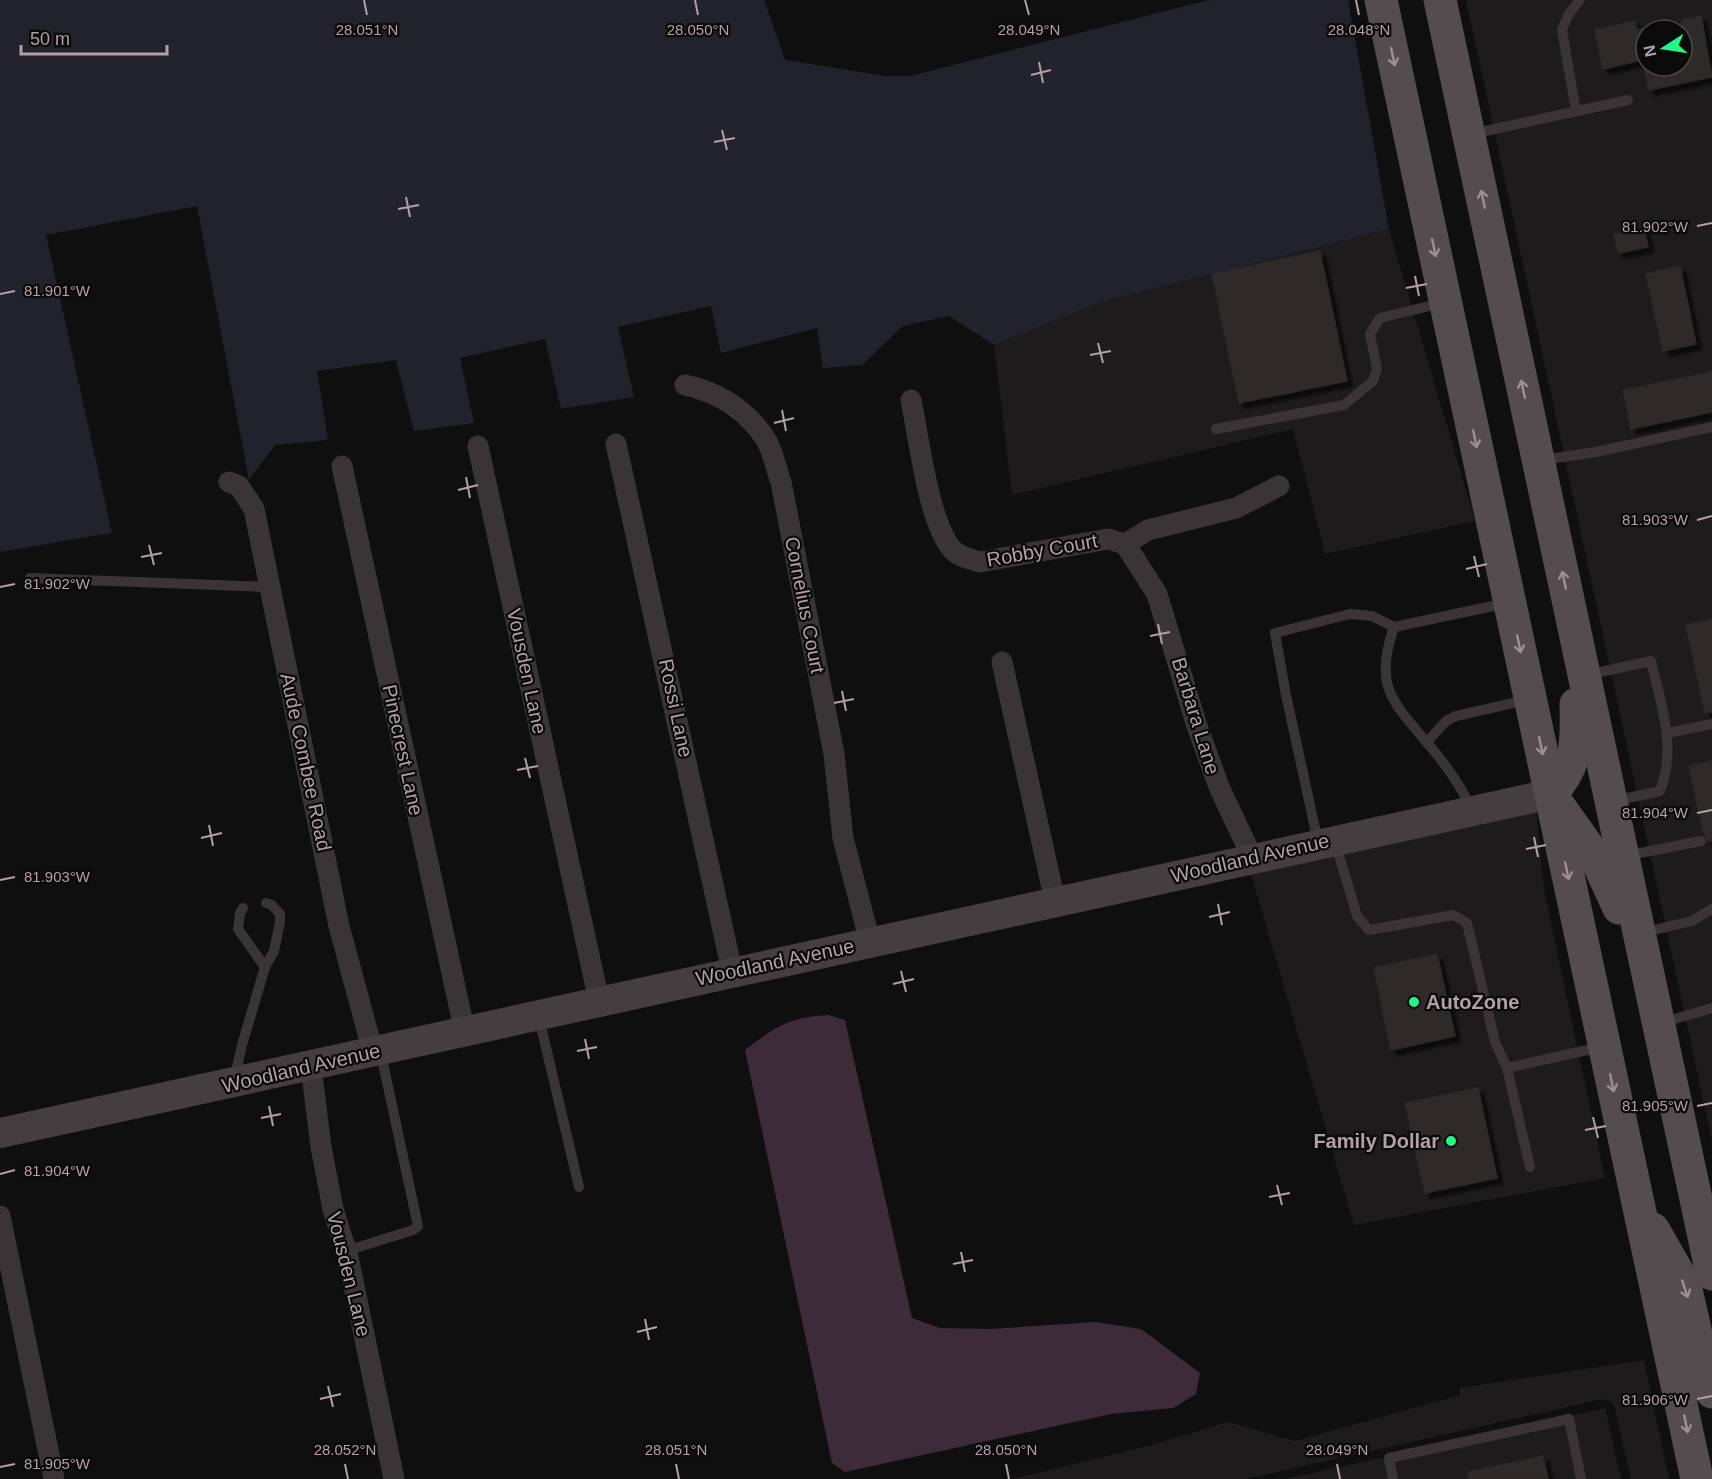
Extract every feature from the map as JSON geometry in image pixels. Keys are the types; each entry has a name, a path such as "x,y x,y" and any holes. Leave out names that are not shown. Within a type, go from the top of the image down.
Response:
{"main road":[{"path":"1381,0 1697,1479"},
{"path":"1440,0 1650,988 1697,1176 1712,1274"},
{"path":"1551,794 1569,772 1575,756 1577,716 1574,628"},
{"path":"1551,794 1596,858 1650,988"},
{"path":"1637,1201 1685,1285 1708,1387 1712,1392"}],"street":[{"name":"Cornelius Court","path":"685,385 705,389 738,408 766,439 781,482 834,754 843,838 870,942"},
{"name":"Robby Court","path":"912,400 929,489 940,525 951,548 961,556 980,562 1107,539 1125,544 1148,530 1236,508 1279,486"},
{"name":"Rossi Lane","path":"616,444 732,971"},
{"name":"Vousden Lane","path":"478,446 599,1001"},
{"name":"Pinecrest Lane","path":"342,466 465,1033"},
{"name":"Aude Combee Road","path":"229,482 238,486 254,509 339,926 377,1051"},
{"name":"Barbara Lane","path":"1125,544 1157,594 1196,723 1219,787 1252,857"},
{"path":"1002,662 1055,901"},
{"name":"Woodland Avenue","path":"0,1133 538,1017 732,971 1252,857 1551,794"},
{"name":"Vousden Lane","path":"311,1067 333,1209 346,1251 394,1479"},
{"path":"0,1216 54,1479"}],"lane":[{"path":"1576,111 1562,30 1568,15 1580,0"},
{"path":"1469,135 1628,100"},
{"path":"1216,429 1344,405 1373,381 1377,369 1370,334 1380,318 1445,303"},
{"path":"1539,461 1596,452 1712,427"},
{"path":"30,578 269,587"},
{"path":"1510,602 1394,627 1372,616 1350,614 1275,633 1286,695 1326,841 1357,916 1369,930 1453,915 1467,923 1495,1042 1507,1068 1530,1167"},
{"path":"1394,627 1387,648 1388,688 1396,706 1450,770 1473,810"},
{"path":"1584,676 1650,661 1668,733 1668,771 1660,790 1610,802"},
{"path":"1427,742 1446,721 1456,716 1530,699"},
{"path":"1668,733 1712,724"},
{"path":"1622,857 1701,841"},
{"path":"234,1083 265,967 274,951 280,922 280,914 272,905 266,903"},
{"path":"243,908 238,929 265,967"},
{"path":"1638,933 1692,921 1712,909"},
{"path":"1658,1024 1712,1008"},
{"path":"538,1017 579,1186"},
{"path":"1507,1068 1604,1046"},
{"path":"346,1251 413,1230 418,1226 377,1051"},
{"path":"1393,1479 1389,1458 1569,1419 1581,1479"}],"shaded area":[{"path":"0,0 764,0 785,60 886,76 910,76 1209,0 1348,0 1389,229 1102,302 994,345 949,316 903,326 862,365 823,368 817,328 721,353 711,306 618,327 634,397 561,409 545,339 460,358 474,423 414,431 396,360 317,371 328,440 275,445 249,480 197,206 46,235 112,533 0,552"},
{"path":"1466,0 1712,0 1712,1141"},
{"path":"1389,229 1475,521 1325,554 1293,429 1012,495 994,345 1102,302"},
{"path":"1536,807 1544,889 1605,1178 1354,1225 1251,874"},
{"path":"829,1015 845,1020 912,1318 940,1328 991,1329 1095,1322 1141,1329 1200,1373 1196,1394 1173,1408 1111,1414 845,1472 832,1463 745,1050 784,1024 803,1018"},
{"path":"1644,1360 1669,1479 1631,1479 1614,1406 1611,1401 1603,1399 1246,1479 1012,1479 1151,1445 1228,1422 1295,1441 1460,1395 1459,1388"},
{"path":"1605,1408 1621,1479 1285,1479"}],"building":[{"path":"1701,16 1712,77 1649,90 1646,78 1694,78 1694,18 1692,18"},
{"path":"1634,21 1634,62 1603,69 1595,30"},
{"path":"1644,228 1648,247 1618,253 1614,234"},
{"path":"1320,251 1347,381 1239,403 1212,274"},
{"path":"1680,266 1696,344 1663,351 1646,274"},
{"path":"1712,372 1712,412 1631,429 1623,390"},
{"path":"1712,619 1712,712 1705,712 1686,625"},
{"path":"1712,761 1712,841 1708,841 1704,834 1689,766"},
{"name":"AutoZone","path":"1437,954 1455,1036 1391,1050 1374,968"},
{"name":"Family Dollar","path":"1478,1088 1497,1178 1425,1193 1405,1103"},
{"path":"1543,1456 1548,1479 1469,1479 1468,1472"}],"place":[{"name":"AutoZone","path":"1414,1002"},
{"name":"Family Dollar","path":"1451,1141"}]}
